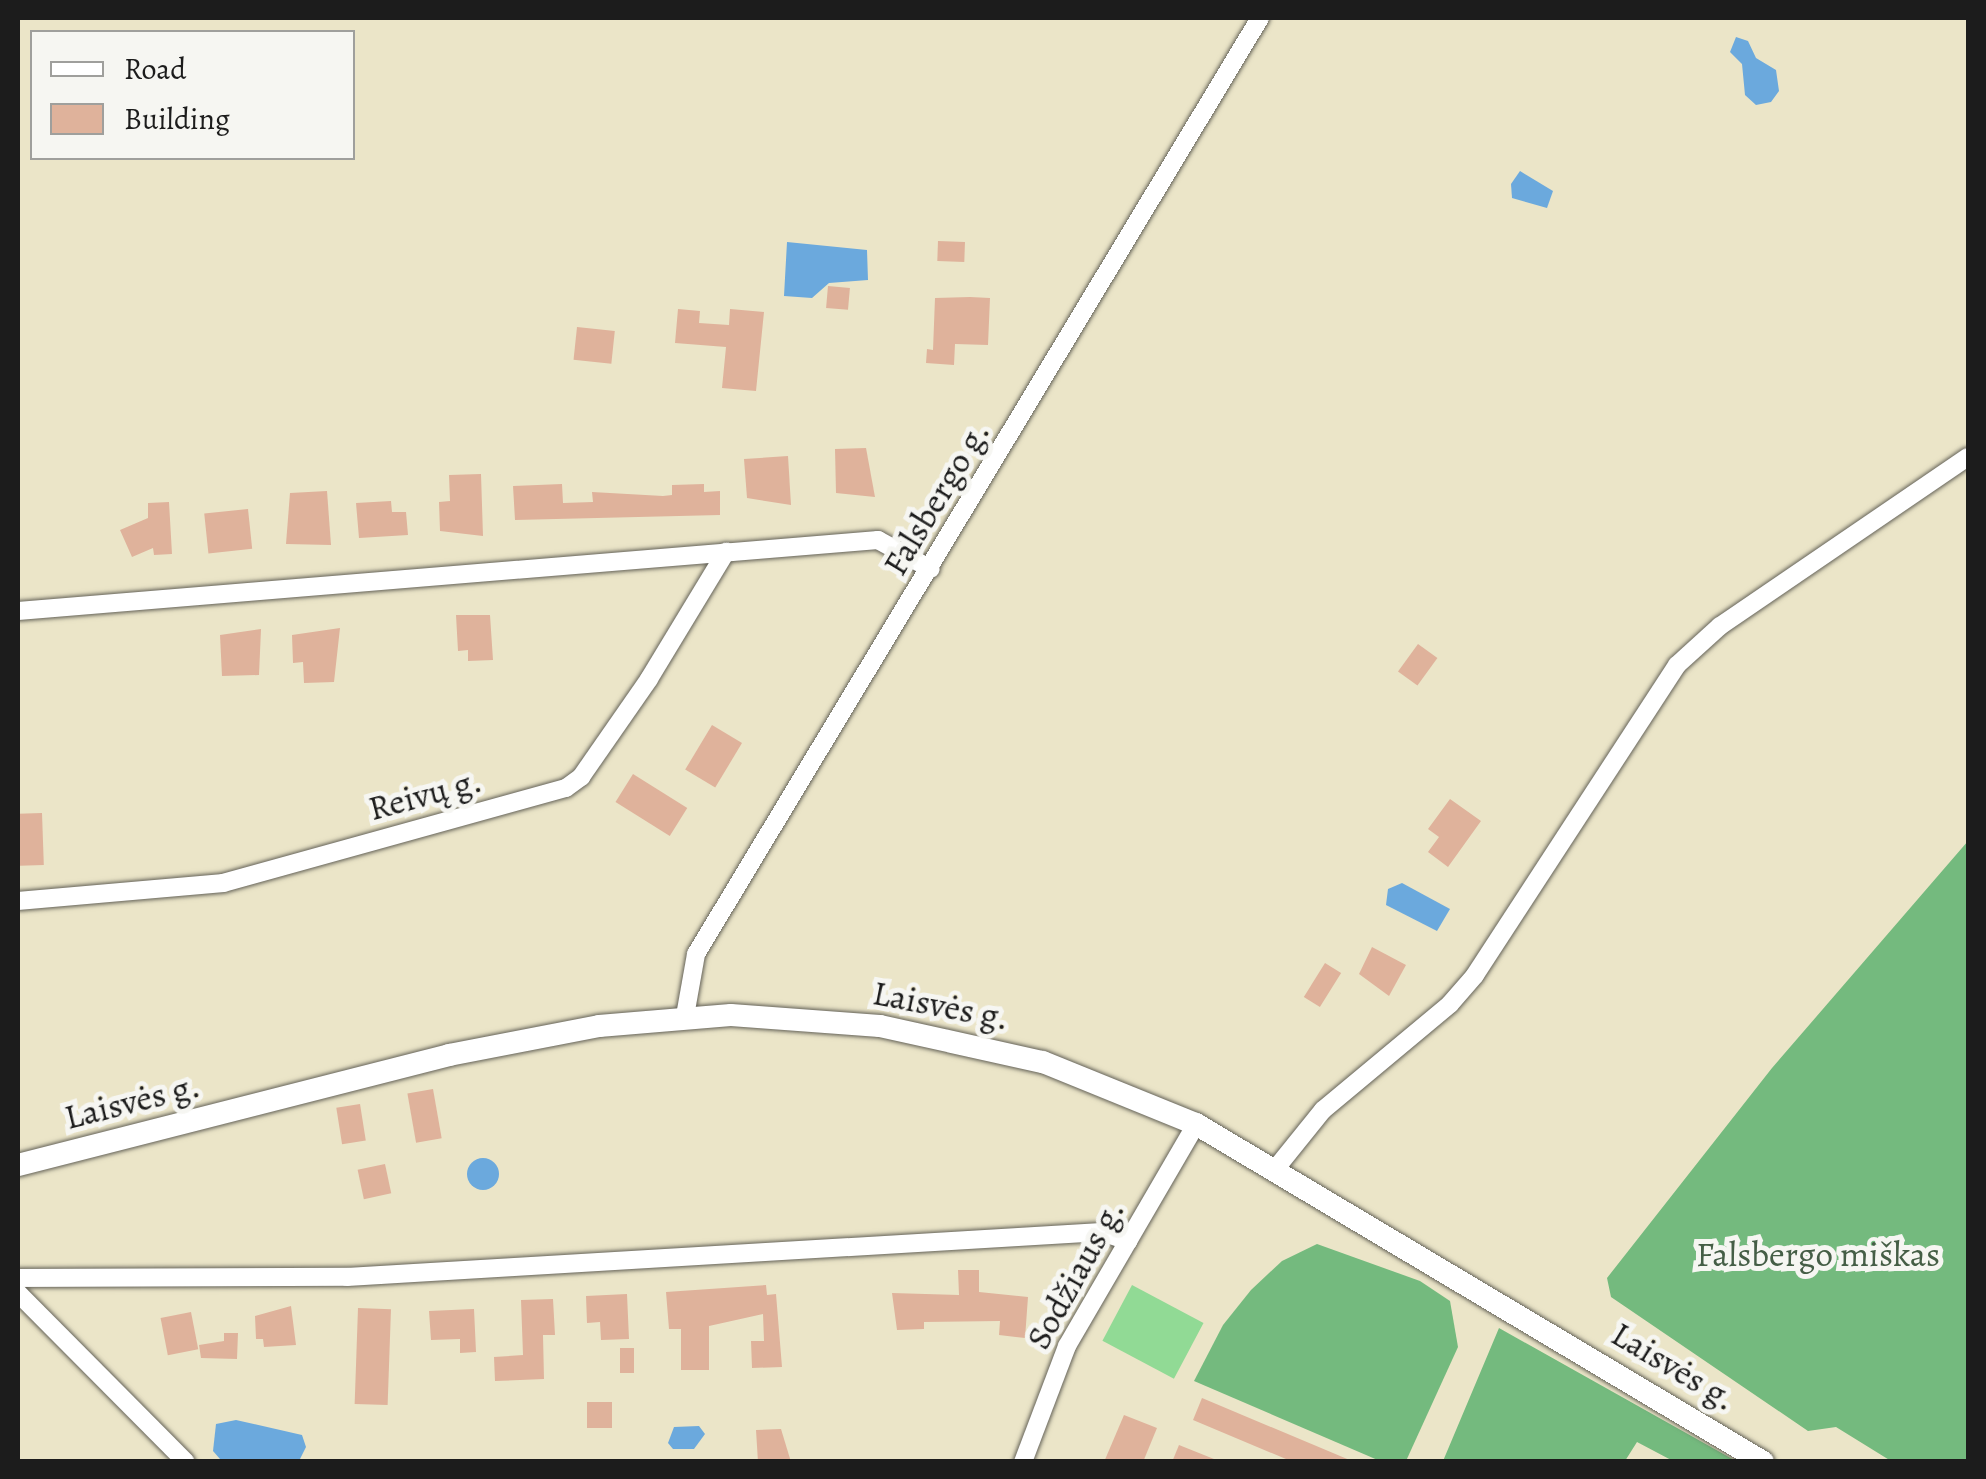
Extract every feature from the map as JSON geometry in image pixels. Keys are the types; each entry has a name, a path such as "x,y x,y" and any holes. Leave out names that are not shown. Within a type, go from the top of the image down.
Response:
{"main road":[{"name":"Laisvės g.","path":"18,1165 465,1052 684,1016 782,1015 947,1038 1091,1079 1196,1124 1277,1168 1763,1462"}],"street":[{"name":"Falsbergo g.","path":"684,1016 696,954 1260,18"},
{"path":"1277,1168 1324,1110 1469,984 1677,665 1720,626 1968,457"},
{"path":"18,610 878,540 931,569"},
{"name":"Reivų g.","path":"18,902 222,883 566,788 582,777 649,680 726,552"},
{"name":"Sodžiaus g.","path":"1023,1462 1066,1346 1196,1124"},
{"path":"18,1278 347,1276 1102,1232 1128,1241"},
{"path":"18,1293 186,1462"}],"green space":[{"name":"Falsbergo miškas","path":"1968,841 1968,1461 1891,1461 1836,1427 1808,1431 1611,1297 1607,1278 1772,1068"},
{"path":"1317,1244 1420,1281 1450,1301 1458,1347 1406,1461 1380,1461 1194,1381 1223,1325 1251,1290 1282,1261"},
{"path":"1132,1285 1204,1323 1174,1379 1102,1341"},
{"path":"1499,1328 1736,1461 1673,1461 1637,1442 1625,1461 1443,1461"}],"water":[{"path":"1736,37 1748,41 1756,58 1776,70 1779,91 1771,102 1756,105 1745,95 1742,64 1730,52"},
{"path":"1520,171 1553,191 1547,208 1512,198 1511,184"},
{"path":"787,242 867,250 868,280 829,283 812,298 784,296"},
{"path":"1402,883 1450,909 1437,931 1386,905 1388,889"},
{"path":"483,1158 494,1163 499,1174 494,1185 483,1190 472,1185 467,1174 472,1163"},
{"path":"236,1420 302,1435 306,1447 299,1461 220,1459 213,1451 216,1424"},
{"path":"699,1426 705,1434 694,1449 673,1449 668,1443 674,1427"}],"building":[{"path":"938,241 965,242 964,262 937,261"},
{"path":"828,286 850,288 848,310 826,308"},
{"path":"935,298 990,298 988,345 955,344 954,365 926,363 927,349 933,350"},
{"path":"678,309 700,311 699,323 729,325 730,309 764,312 756,391 722,388 726,347 675,343"},
{"path":"577,327 615,331 611,364 574,360"},
{"path":"866,448 875,497 836,493 835,449"},
{"path":"788,456 791,505 747,498 744,459"},
{"path":"481,474 483,536 440,531 439,502 450,501 449,475"},
{"path":"562,484 563,503 593,502 592,492 663,496 672,495 672,485 704,484 704,492 720,491 720,515 515,520 513,486"},
{"path":"327,491 331,545 286,544 290,493"},
{"path":"391,501 392,512 406,512 408,535 359,538 356,503"},
{"path":"169,502 172,554 154,555 153,548 132,557 120,530 148,518 148,503"},
{"path":"248,509 252,549 208,553 204,514"},
{"path":"456,615 490,615 493,660 468,661 468,650 458,651"},
{"path":"340,628 334,682 304,683 303,662 293,663 292,635"},
{"path":"261,629 259,675 222,676 220,635"},
{"path":"1418,644 1437,658 1417,686 1398,672"},
{"path":"712,725 742,743 715,788 685,770"},
{"path":"633,774 687,808 670,836 616,802"},
{"path":"1450,799 1481,821 1448,867 1428,852 1439,837 1428,829"},
{"path":"42,813 44,865 20,866 18,814"},
{"path":"1372,947 1406,965 1389,996 1359,974"},
{"path":"1325,963 1341,973 1320,1007 1304,997"},
{"path":"433,1089 442,1138 416,1143 407,1094"},
{"path":"360,1104 366,1141 342,1144 336,1108"},
{"path":"385,1164 391,1193 364,1199 358,1170"},
{"path":"958,1270 979,1270 979,1292 1028,1297 1025,1338 999,1335 1000,1321 924,1322 924,1329 897,1330 892,1293 959,1295"},
{"path":"766,1285 767,1295 776,1294 782,1367 752,1368 751,1341 764,1341 763,1314 709,1326 709,1370 681,1370 681,1329 669,1329 666,1292"},
{"path":"627,1294 629,1339 601,1340 600,1322 587,1323 586,1296"},
{"path":"553,1299 555,1335 543,1335 544,1379 495,1381 494,1357 523,1355 521,1300"},
{"path":"291,1306 296,1345 264,1347 263,1339 256,1339 255,1316"},
{"path":"358,1308 391,1309 388,1405 355,1404"},
{"path":"474,1309 476,1352 460,1353 460,1339 431,1340 429,1311"},
{"path":"191,1312 198,1349 168,1355 161,1318"},
{"path":"224,1333 238,1333 237,1359 201,1358 199,1345 224,1341"},
{"path":"620,1348 634,1348 634,1373 620,1373"},
{"path":"1202,1398 1352,1462 1293,1462 1193,1420"},
{"path":"587,1402 612,1402 612,1428 587,1428"},
{"path":"1124,1415 1157,1428 1143,1462 1104,1462"},
{"path":"781,1429 791,1462 758,1462 756,1430"},
{"path":"1179,1445 1219,1461 1219,1462 1172,1462"}]}
